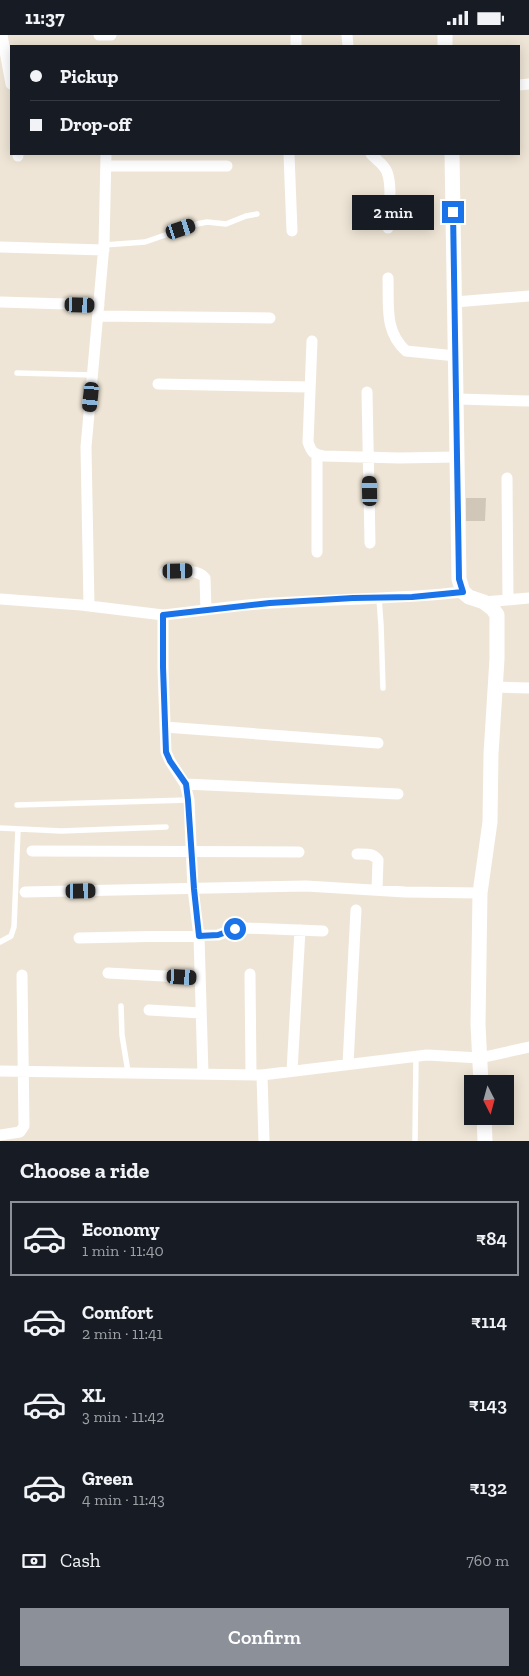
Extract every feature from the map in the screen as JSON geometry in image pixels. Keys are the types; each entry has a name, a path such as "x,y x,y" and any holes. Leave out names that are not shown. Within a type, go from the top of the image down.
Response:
{"main road":[{"path":"452,155 459,579 463,592 469,597 484,602 497,615 490,822 480,893 478,1024 481,1075"},
{"path":"484,1125 485,1141"}],"street":[{"path":"2,35 10,79"},
{"path":"99,35 111,35"},
{"path":"89,606 86,447 104,248 106,155"},
{"path":"289,155 292,231"},
{"path":"372,155 382,163 386,172 389,187 388,229"},
{"path":"106,166 227,166"},
{"path":"0,247 104,248"},
{"path":"388,278 390,324 394,337 401,347 406,351 415,353 456,356"},
{"path":"455,302 529,296"},
{"path":"0,302 99,311 270,318"},
{"path":"312,341 308,442 312,452 317,455 369,457 458,457"},
{"path":"158,384 310,387"},
{"path":"367,392 370,543"},
{"path":"457,399 529,401"},
{"path":"317,455 317,552"},
{"path":"507,477 508,599"},
{"path":"165,572 191,571 202,574 205,577 206,610"},
{"path":"0,599 89,606 163,615 270,603 412,597 463,592"},
{"path":"484,602 529,598"},
{"path":"163,615 166,752 186,784 188,800 199,936 203,1074"},
{"path":"496,687 529,688"},
{"path":"165,727 378,743"},
{"path":"186,784 398,793"},
{"path":"32,851 299,852"},
{"path":"357,854 368,854 376,857 378,860 377,890"},
{"path":"25,892 306,886 480,893"},
{"path":"348,1064 356,911"},
{"path":"79,938 218,935 235,929 246,928 323,931"},
{"path":"292,1071 300,930"},
{"path":"108,973 200,978"},
{"path":"250,974 264,1141"},
{"path":"0,1135 15,1137 23,1130 24,1126 22,975"},
{"path":"149,1011 201,1013"},
{"path":"0,1071 257,1074 427,1055 480,1058 529,1047"}],"lane":[{"path":"104,248 145,242 197,224 207,222 226,224 257,214"},
{"path":"16,373 93,375"},
{"path":"378,598 383,687"},
{"path":"17,805 188,800"},
{"path":"0,828 61,831 166,827"},
{"path":"0,942 11,936 14,927 18,829"},
{"path":"121,1006 122,1035 128,1072"},
{"path":"416,1056 416,1141"}],"building":[{"path":"466,498 486,498 485,521 466,521"}],"route":[{"path":"235,929 218,935 199,936 186,784 166,752 163,615 270,603 412,597 463,592 459,579 453,212"}]}
